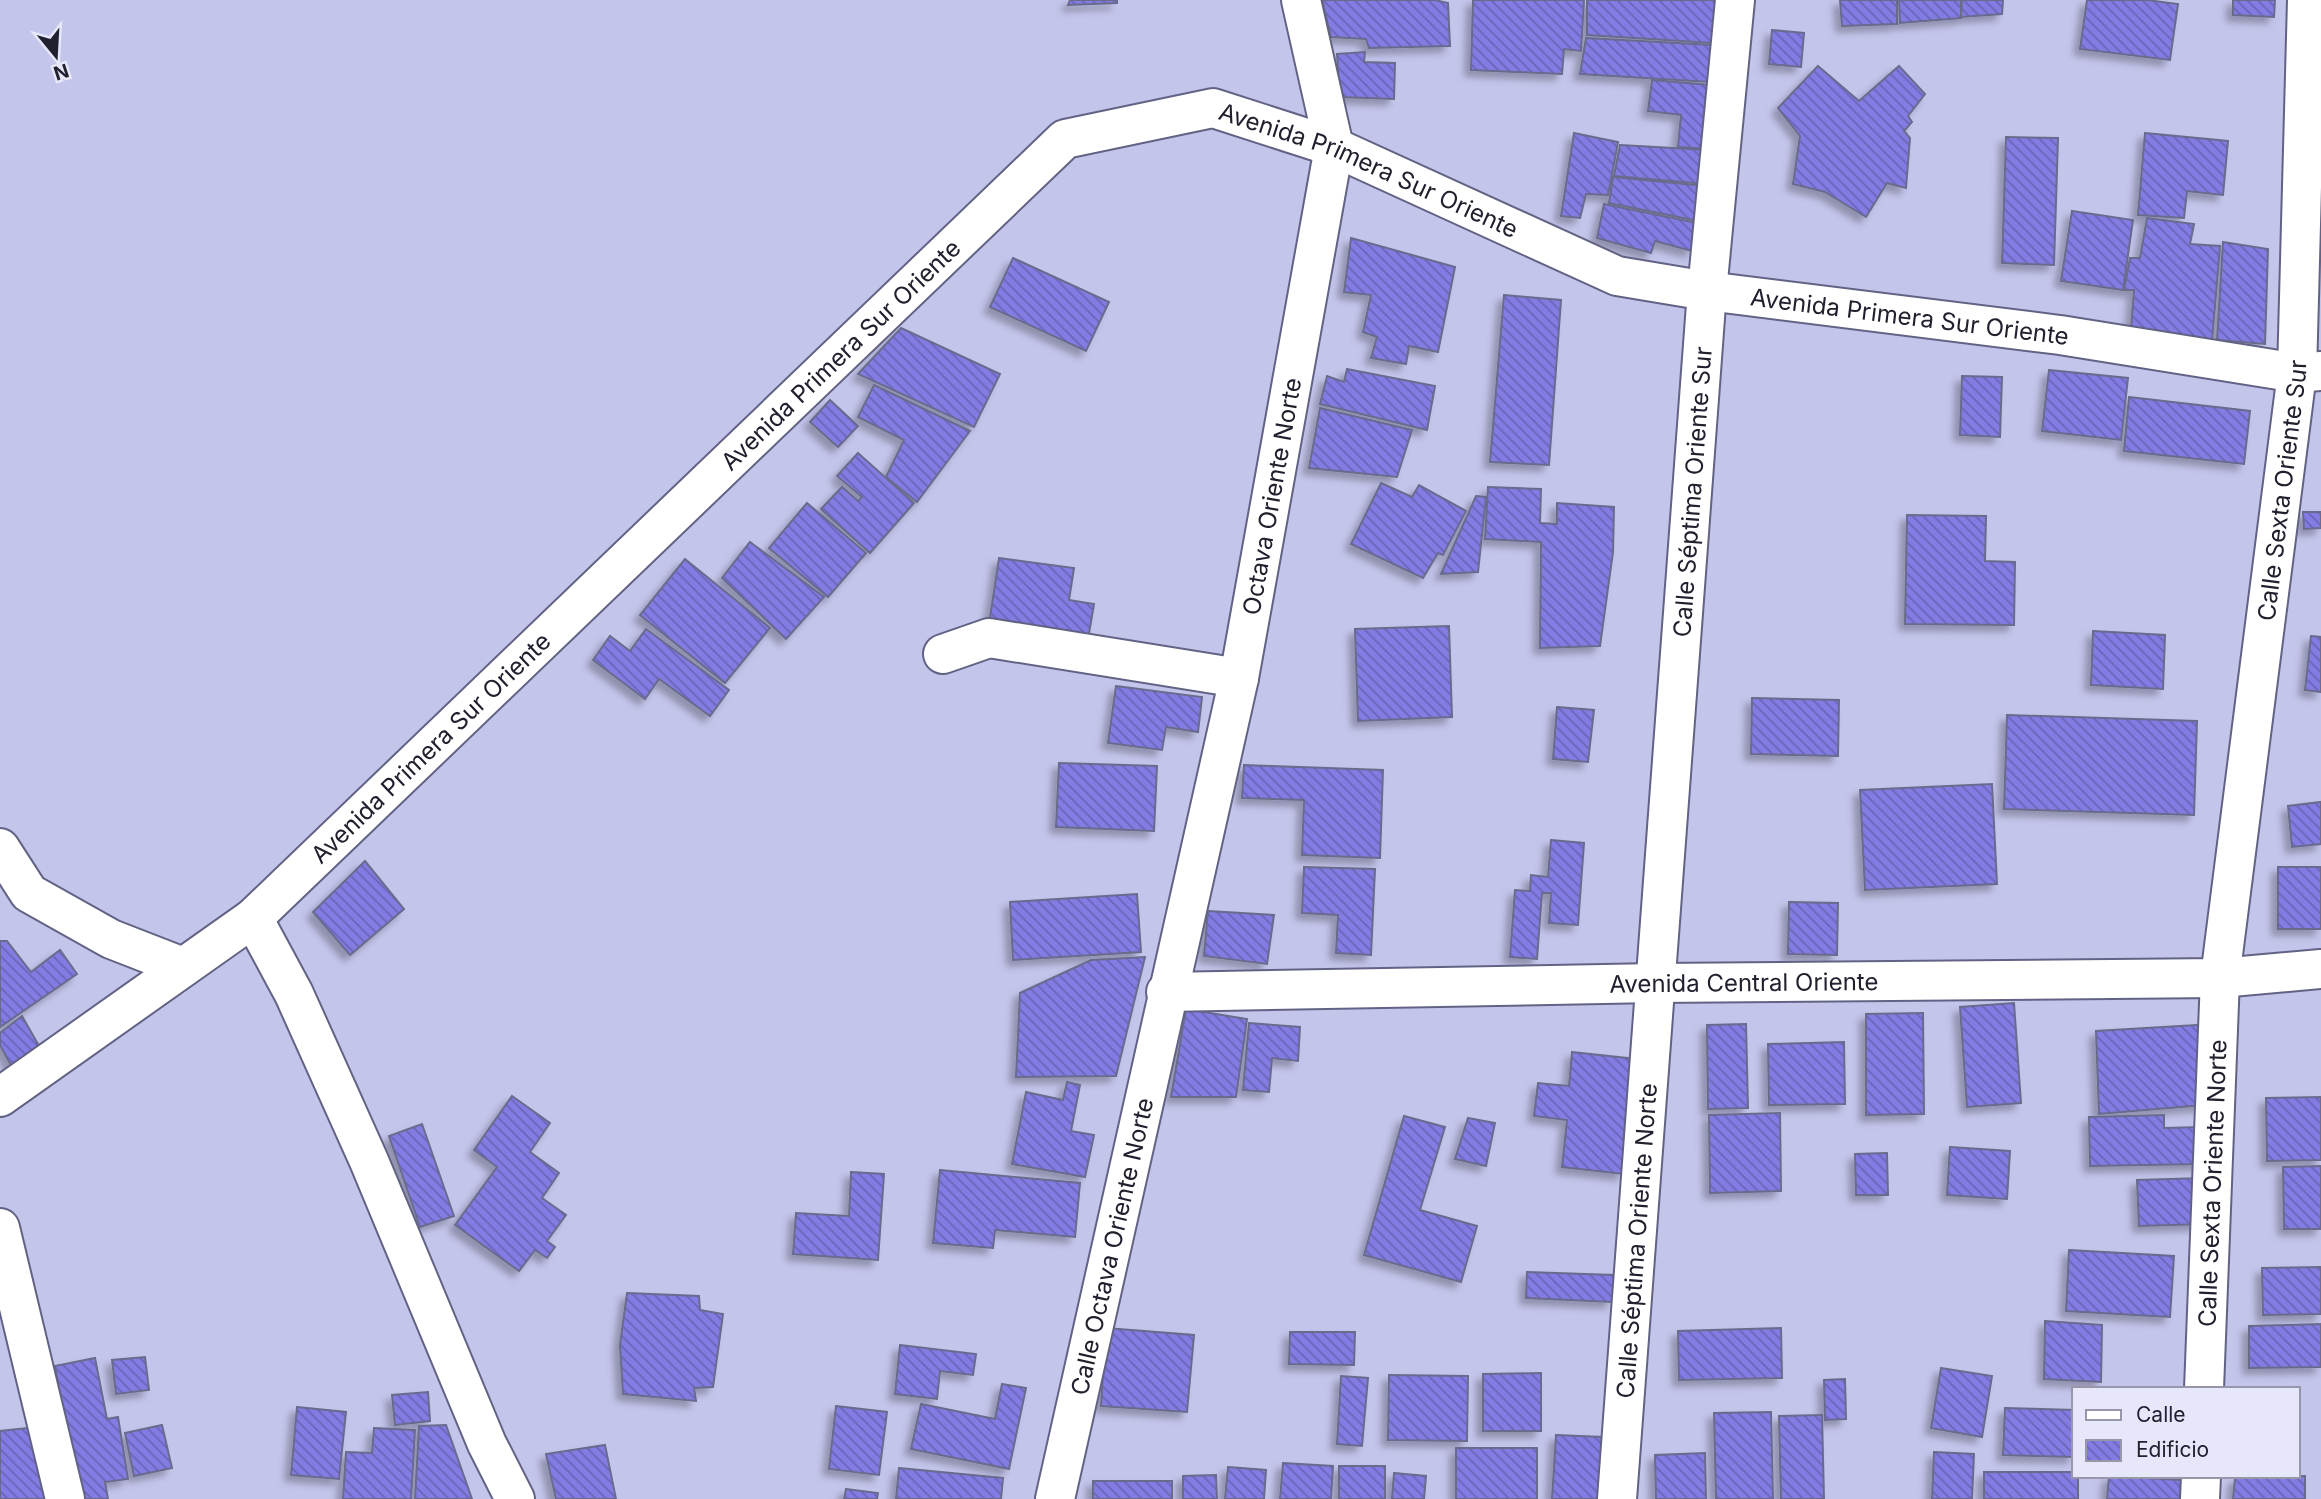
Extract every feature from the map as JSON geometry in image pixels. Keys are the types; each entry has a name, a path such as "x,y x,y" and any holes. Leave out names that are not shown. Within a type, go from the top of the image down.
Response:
{"street":[{"name":"Octava Oriente Norte","path":"1166,992 1239,678 1334,148 1301,0"},
{"name":"Calle Séptima Oriente Sur","path":"1656,983 1707,291 1735,0"},
{"name":"Calle Sexta Oriente Sur","path":"2220,978 2309,372 2307,0"},
{"name":"Avenida Primera Sur Oriente","path":"0,1097 253,918 1065,139 1213,108 1334,148 1617,276 1707,291 2060,335 2309,372"},
{"path":"943,654 989,638 1239,678"},
{"path":"0,848 29,893 111,939 183,967"},
{"path":"253,918 299,1006 369,1161 487,1444 515,1499"},
{"name":"Avenida Central Oriente","path":"1166,992 1656,983 2220,978 2321,969"},
{"name":"Calle Sexta Oriente Norte","path":"2204,1387 2220,978"},
{"name":"Calle Séptima Oriente Norte","path":"1617,1499 1656,983"},
{"name":"Calle Octava Oriente Norte","path":"1055,1499 1166,992"},
{"path":"0,1228 65,1499"},
{"path":"2200,1499 2201,1478"}],"building":[{"path":"1070,0 1117,0 1117,3 1068,5"},
{"path":"1322,0 1435,0 1448,3 1450,46 1369,48 1366,39 1331,37"},
{"path":"1473,0 1584,0 1581,51 1564,49 1562,74 1471,70"},
{"path":"1587,0 1716,0 1712,43 1587,35"},
{"path":"1840,0 1897,0 1897,24 1842,26"},
{"path":"1899,0 1961,0 1961,18 1900,23"},
{"path":"1962,0 2003,0 2002,14 1961,17"},
{"path":"2087,0 2147,0 2178,4 2170,60 2080,49"},
{"path":"2233,0 2275,0 2274,17 2233,15"},
{"path":"1772,30 1804,33 1801,67 1769,64"},
{"path":"1586,38 1713,45 1710,82 1580,74"},
{"path":"1365,52 1364,62 1395,63 1394,99 1340,97 1337,54"},
{"path":"1818,66 1859,101 1899,66 1925,94 1908,116 1912,122 1904,131 1910,138 1906,188 1887,183 1866,217 1825,192 1793,184 1800,136 1778,108"},
{"path":"1652,80 1710,85 1708,149 1678,147 1681,115 1648,111"},
{"path":"1574,133 1618,142 1608,195 1586,194 1580,218 1561,216"},
{"path":"2145,133 2228,141 2223,195 2187,191 2184,218 2138,215"},
{"path":"2006,137 2058,138 2054,265 2002,263"},
{"path":"1620,145 1708,150 1706,184 1614,176"},
{"path":"1613,177 1705,186 1698,221 1609,203"},
{"path":"1604,204 1697,223 1692,251 1655,241 1651,253 1597,238"},
{"path":"2072,211 2133,220 2123,290 2061,281"},
{"path":"2147,218 2194,224 2190,244 2220,246 2212,341 2131,330 2134,290 2124,290 2130,258 2140,258"},
{"path":"1351,238 1455,267 1438,352 1409,346 1406,364 1371,358 1377,337 1363,332 1371,295 1344,292"},
{"path":"2223,242 2268,249 2265,344 2217,340"},
{"path":"1013,258 1109,302 1086,351 990,307"},
{"path":"1504,295 1561,300 1549,465 1490,462"},
{"path":"901,328 1000,374 974,427 858,374"},
{"path":"1347,369 1435,386 1427,430 1320,404 1327,376 1344,382"},
{"path":"2049,370 2128,378 2121,440 2042,431"},
{"path":"1962,376 2002,377 2000,437 1960,435"},
{"path":"874,385 970,431 917,502 886,477 904,440 858,417"},
{"path":"2129,397 2250,411 2244,464 2124,451"},
{"path":"830,400 858,426 838,447 810,422"},
{"path":"1320,408 1412,430 1397,477 1309,468"},
{"path":"858,453 914,503 870,553 821,509 842,487 858,501 862,497 837,476"},
{"path":"1381,483 1412,497 1419,485 1466,511 1443,555 1438,553 1423,578 1351,544"},
{"path":"1488,487 1541,489 1540,523 1557,524 1557,503 1614,507 1613,552 1600,646 1540,648 1541,542 1485,539"},
{"path":"1476,496 1486,497 1478,572 1441,574"},
{"path":"807,503 866,553 828,597 769,548"},
{"path":"2303,512 2321,512 2321,528 2304,529"},
{"path":"1907,515 1986,516 1985,561 2015,562 2014,625 1905,624"},
{"path":"750,542 824,597 786,639 722,578"},
{"path":"999,558 1074,568 1069,600 1094,604 1088,639 989,624"},
{"path":"685,559 770,628 725,683 640,615"},
{"path":"1449,626 1452,717 1358,721 1355,629"},
{"path":"646,629 729,690 710,716 659,679 645,699 593,660 610,636 630,651"},
{"path":"2093,631 2165,635 2163,689 2091,685"},
{"path":"2311,636 2321,637 2321,692 2305,690"},
{"path":"1116,686 1202,697 1198,732 1166,727 1162,750 1108,743"},
{"path":"1752,698 1839,700 1838,756 1751,754"},
{"path":"1557,707 1594,710 1588,762 1553,759"},
{"path":"2007,715 2197,721 2194,815 2004,809"},
{"path":"1059,763 1157,766 1154,831 1056,827"},
{"path":"1244,765 1383,770 1380,858 1302,855 1304,800 1242,798"},
{"path":"1992,784 1997,884 1865,890 1860,790"},
{"path":"2321,802 2321,844 2292,847 2288,806"},
{"path":"1551,840 1584,843 1578,925 1549,923 1551,893 1542,893 1537,959 1510,957 1515,890 1530,891 1531,875 1548,877"},
{"path":"365,861 404,909 350,955 313,912"},
{"path":"1304,867 1375,869 1371,955 1336,953 1338,915 1302,913"},
{"path":"2278,867 2321,867 2321,929 2278,929"},
{"path":"1137,894 1141,952 1013,960 1010,902"},
{"path":"1789,902 1838,903 1837,955 1788,954"},
{"path":"1208,911 1274,915 1267,964 1204,956"},
{"path":"0,941 7,941 31,972 60,950 77,974 0,1027"},
{"path":"1145,957 1116,1076 1016,1077 1020,993 1091,960"},
{"path":"2014,1003 2021,1103 1967,1107 1960,1007"},
{"path":"1186,1009 1247,1019 1236,1097 1171,1097"},
{"path":"1923,1013 1924,1114 1866,1115 1866,1014"},
{"path":"22,1016 43,1053 14,1071 0,1045 0,1033"},
{"path":"1249,1023 1300,1027 1298,1061 1272,1058 1269,1092 1243,1090"},
{"path":"1746,1024 1748,1108 1708,1109 1707,1025"},
{"path":"2213,1024 2215,1104 2099,1114 2096,1031"},
{"path":"1844,1042 1845,1104 1769,1105 1768,1044"},
{"path":"1572,1052 1636,1059 1623,1174 1562,1167 1567,1120 1534,1116 1538,1083 1569,1086"},
{"path":"1067,1082 1080,1085 1071,1131 1094,1135 1085,1177 1012,1164 1026,1092 1063,1100"},
{"path":"512,1096 550,1123 530,1152 559,1173 542,1198 566,1215 547,1241 555,1247 547,1258 535,1250 519,1271 455,1225 497,1167 474,1150"},
{"path":"2321,1097 2321,1160 2267,1161 2266,1098"},
{"path":"1780,1113 1781,1191 1710,1193 1709,1115"},
{"path":"2164,1115 2164,1128 2202,1127 2203,1164 2090,1166 2089,1117"},
{"path":"1404,1116 1445,1127 1420,1210 1477,1226 1461,1282 1364,1255"},
{"path":"1468,1118 1495,1123 1486,1166 1455,1159"},
{"path":"422,1124 454,1216 420,1227 389,1136"},
{"path":"1950,1147 2010,1151 2007,1199 1947,1195"},
{"path":"1887,1153 1888,1195 1856,1195 1855,1154"},
{"path":"2321,1166 2321,1229 2284,1229 2283,1167"},
{"path":"940,1170 1080,1183 1075,1237 995,1230 993,1248 933,1243"},
{"path":"851,1172 884,1174 878,1260 793,1254 796,1213 849,1216"},
{"path":"2203,1178 2205,1224 2139,1226 2137,1180"},
{"path":"2069,1250 2174,1256 2170,1317 2066,1311"},
{"path":"2321,1267 2321,1314 2263,1315 2262,1268"},
{"path":"1527,1272 1614,1275 1612,1302 1526,1298"},
{"path":"627,1293 699,1296 700,1310 723,1314 713,1387 694,1388 696,1401 623,1394 620,1345"},
{"path":"2045,1321 2102,1325 2101,1382 2044,1379"},
{"path":"2321,1324 2321,1367 2249,1368 2249,1326"},
{"path":"1106,1328 1194,1335 1187,1412 1101,1406"},
{"path":"1781,1328 1782,1378 1679,1380 1678,1331"},
{"path":"1290,1332 1355,1332 1354,1365 1289,1364"},
{"path":"900,1345 976,1354 973,1375 940,1371 937,1399 895,1394"},
{"path":"145,1357 149,1390 116,1394 112,1360"},
{"path":"95,1358 107,1419 118,1417 128,1479 105,1482 108,1499 79,1499 55,1366"},
{"path":"1941,1368 1992,1376 1982,1437 1931,1428"},
{"path":"1541,1373 1541,1431 1483,1431 1483,1374"},
{"path":"1389,1375 1468,1376 1467,1441 1388,1440"},
{"path":"1341,1376 1368,1378 1362,1446 1337,1444"},
{"path":"1845,1379 1846,1419 1825,1420 1824,1380"},
{"path":"1002,1384 1026,1388 1009,1469 911,1449 921,1404 995,1419"},
{"path":"428,1392 430,1421 395,1425 392,1395"},
{"path":"836,1406 887,1412 879,1475 829,1469"},
{"path":"297,1407 346,1412 339,1479 291,1475"},
{"path":"2005,1408 2072,1410 2072,1457 2003,1455"},
{"path":"1771,1412 1773,1499 1716,1499 1714,1413"},
{"path":"1822,1415 1824,1499 1781,1499 1779,1416"},
{"path":"162,1425 172,1468 134,1476 125,1433"},
{"path":"446,1425 472,1499 415,1499 419,1426"},
{"path":"37,1427 45,1499 0,1499 0,1431"},
{"path":"374,1428 415,1430 411,1499 343,1499 346,1452 372,1453"},
{"path":"1556,1435 1603,1437 1599,1499 1552,1499"},
{"path":"605,1445 616,1499 556,1499 546,1454"},
{"path":"1456,1448 1537,1448 1537,1499 1456,1499"},
{"path":"1934,1452 1974,1454 1972,1499 1932,1499"},
{"path":"1705,1453 1706,1499 1656,1499 1655,1455"},
{"path":"1283,1463 1333,1466 1331,1499 1280,1499"},
{"path":"1339,1466 1385,1466 1385,1499 1339,1499"},
{"path":"1228,1467 1266,1470 1264,1499 1225,1499"},
{"path":"899,1468 1003,1478 1001,1499 896,1499"},
{"path":"1984,1472 2072,1472 2072,1478 2078,1478 2078,1499 1984,1499"},
{"path":"1394,1473 1426,1476 1424,1499 1392,1499"},
{"path":"1216,1475 1217,1499 1183,1499 1183,1476"},
{"path":"2305,1476 2305,1499 2233,1499 2235,1478"},
{"path":"2109,1478 2181,1480 2180,1499 2107,1499"},
{"path":"1093,1481 1172,1481 1172,1499 1093,1499"},
{"path":"846,1489 878,1493 877,1499 844,1499"}]}
